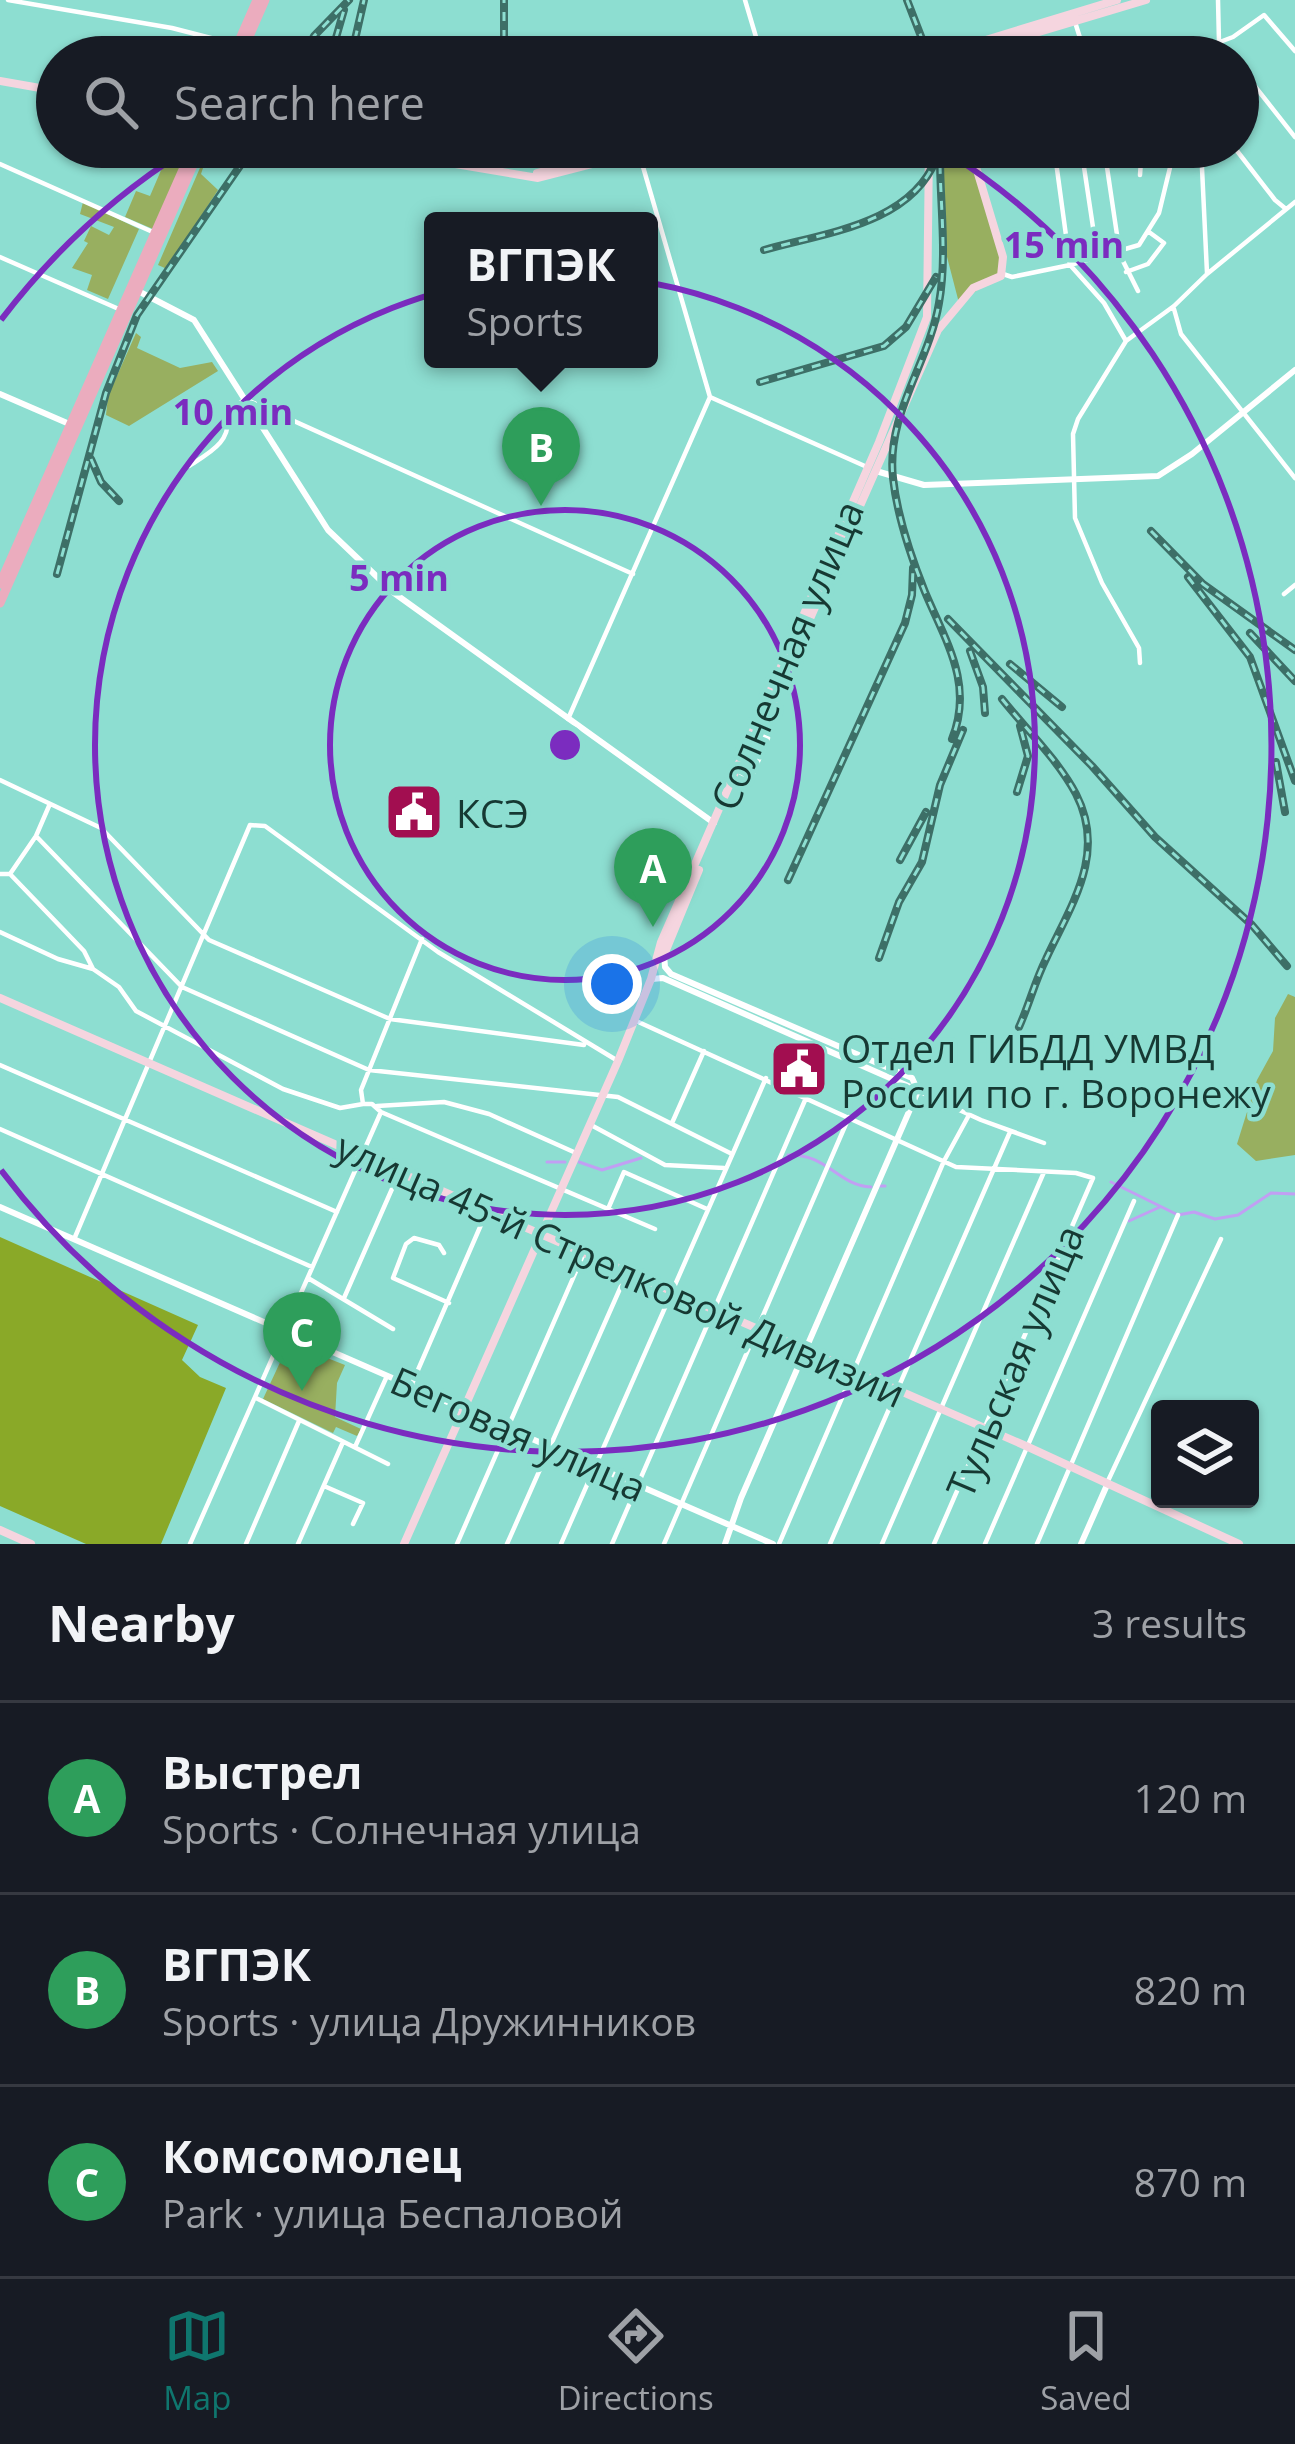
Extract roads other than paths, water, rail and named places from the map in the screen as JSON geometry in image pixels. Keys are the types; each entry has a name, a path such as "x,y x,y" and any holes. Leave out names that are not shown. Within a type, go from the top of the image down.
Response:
{"main road":[{"path":"245,36 261,0"},
{"path":"1103,9 1117,0"},
{"path":"1021,36 1146,0"},
{"path":"1010,36 1078,18"},
{"path":"0,81 36,87"},
{"path":"0,603 121,310 187,168"},
{"path":"0,584 138,291 188,168"},
{"path":"493,168 550,177 578,168"},
{"name":"Солнечная улица","path":"664,955 871,468 929,306 929,168"},
{"path":"976,168 1003,257 1002,274"},
{"name":"Солнечная улица","path":"404,1544 618,1061 651,980 656,955 871,468 900,417 938,330 973,288 1002,274"},
{"path":"890,412 900,417"},
{"name":"улица 45-й Стрелковой Дивизии","path":"0,998 1027,1446 1239,1544"},
{"path":"0,1532 22,1544"},
{"path":"0,1532 31,1544"}],"street":[{"path":"8,0 172,28 193,36"},
{"path":"745,0 755,36"},
{"path":"1218,0 1219,36"},
{"path":"1229,36 1264,15 1295,51"},
{"path":"1078,18 1081,36"},
{"path":"1259,92 1295,137"},
{"path":"0,174 2,165 155,233"},
{"path":"642,168 655,212"},
{"path":"1057,168 1070,265 1104,303 1126,341"},
{"path":"1084,168 1097,257"},
{"path":"1107,168 1119,251 1138,291"},
{"path":"1140,176 1141,168"},
{"path":"1002,274 1012,277 1070,265 1139,245 1159,214 1169,168"},
{"path":"1202,168 1207,274"},
{"path":"1250,168 1286,209"},
{"path":"1140,663 1133,634 1102,583 1076,518 1072,445 1078,419 1126,341 1295,202"},
{"path":"568,719 710,397 658,223"},
{"path":"1126,272 1148,264 1164,243 1149,232"},
{"path":"0,257 121,310"},
{"path":"138,291 194,320 338,541 394,593 716,824"},
{"path":"1174,306 1181,334 1295,478"},
{"path":"710,397 871,468 924,485 1072,480 1163,474 1295,370"},
{"path":"0,394 74,426"},
{"path":"188,466 226,438 227,412 245,399"},
{"path":"245,399 633,574"},
{"path":"1284,594 1295,585"},
{"path":"0,780 107,833 203,936 390,1018 590,1045"},
{"path":"10,874 50,806"},
{"path":"74,1240 250,825 265,826 422,939 618,1061"},
{"path":"36,836 182,987 369,1070 624,1099 730,1153"},
{"path":"0,874 10,874 84,951 92,969"},
{"path":"0,932 92,969 119,987 136,1011 283,1089 352,1109 363,1104"},
{"path":"422,939 369,1070 359,1098 363,1104 655,1229"},
{"path":"664,955 660,968 667,980"},
{"path":"664,955 671,974 912,1078 918,1091 725,1544"},
{"path":"651,980 667,980 969,1115 1044,1143"},
{"path":"634,1020 944,1161 971,1171 1044,1172 882,1544"},
{"path":"672,1123 704,1050"},
{"path":"0,1065 337,1212"},
{"path":"878,1073 892,1070"},
{"path":"561,1544 766,1078"},
{"path":"612,1544 806,1098"},
{"path":"379,1109 444,1102 489,1114 576,1153"},
{"path":"190,1544 379,1109"},
{"path":"776,1544 856,1371 944,1161 969,1115"},
{"path":"664,1544 849,1117"},
{"path":"589,1124 664,1165 724,1168"},
{"path":"0,1129 312,1267"},
{"path":"830,1544 1010,1132"},
{"path":"344,1298 399,1172"},
{"path":"608,1209 624,1172 707,1209"},
{"name":"Тульская улица","path":"934,1544 1093,1178 1044,1172"},
{"path":"985,1544 1133,1201"},
{"name":"Беговая улица","path":"0,1207 776,1544"},
{"path":"411,1386 487,1211"},
{"path":"1037,1544 1178,1215"},
{"path":"444,1253 439,1245 414,1238 406,1244 393,1278 449,1303"},
{"path":"1082,1544 1108,1474 1221,1239"},
{"path":"457,1544 584,1253"},
{"path":"507,1544 627,1272"},
{"name":"Беговая улица","path":"308,1277 393,1329"},
{"path":"355,1448 388,1375"},
{"path":"256,1398 388,1464"},
{"path":"246,1544 299,1420"},
{"path":"298,1544 343,1442"},
{"path":"324,1486 363,1503 353,1524"}],"waterway":[{"path":"788,1155 813,1159 850,1181 871,1187"},
{"path":"579,1162 602,1170 641,1158"},
{"path":"547,1162 565,1162"},
{"path":"1111,1182 1178,1215 1194,1212 1215,1219 1238,1215 1271,1193 1295,1194"},
{"path":"880,1186 885,1186"},
{"path":"1129,1221 1160,1207"}],"railway":[{"path":"314,36 349,0"},
{"path":"356,36 364,0"},
{"path":"504,0 504,36"},
{"path":"907,0 921,36"},
{"path":"336,36 344,10"},
{"path":"57,574 106,393 137,315 238,168"},
{"path":"764,250 838,231 886,212 907,198 931,168"},
{"path":"941,168 942,284 934,325 896,432 893,478 910,550 955,664 960,700 952,739"},
{"path":"760,382 884,346 906,327 936,277"},
{"path":"91,459 101,482 119,501"},
{"path":"1151,531 1203,584 1295,650"},
{"path":"788,880 905,623 913,568"},
{"path":"1188,577 1250,657 1295,781"},
{"path":"948,619 1155,837 1252,925 1287,966"},
{"path":"1250,633 1295,681"},
{"path":"970,651 983,687 985,713"},
{"path":"1010,664 1062,707"},
{"path":"1002,699 1069,781 1085,816 1088,838 1075,899 1019,1027"},
{"path":"1017,792 1028,756 1020,726"},
{"path":"879,958 899,902 922,862 940,785 963,730"},
{"path":"1276,762 1285,812"},
{"path":"900,860 926,812"}],"place":[{"name":"ВГПЭК","path":"541,506"},
{"name":"КСЭ","path":"414,812"},
{"name":"Выстрел","path":"653,927"},
{"name":"Отдел ГИБДД УМВД России по г. Воронежу","path":"799,1069"},
{"name":"Комсомолец","path":"302,1391"}]}
